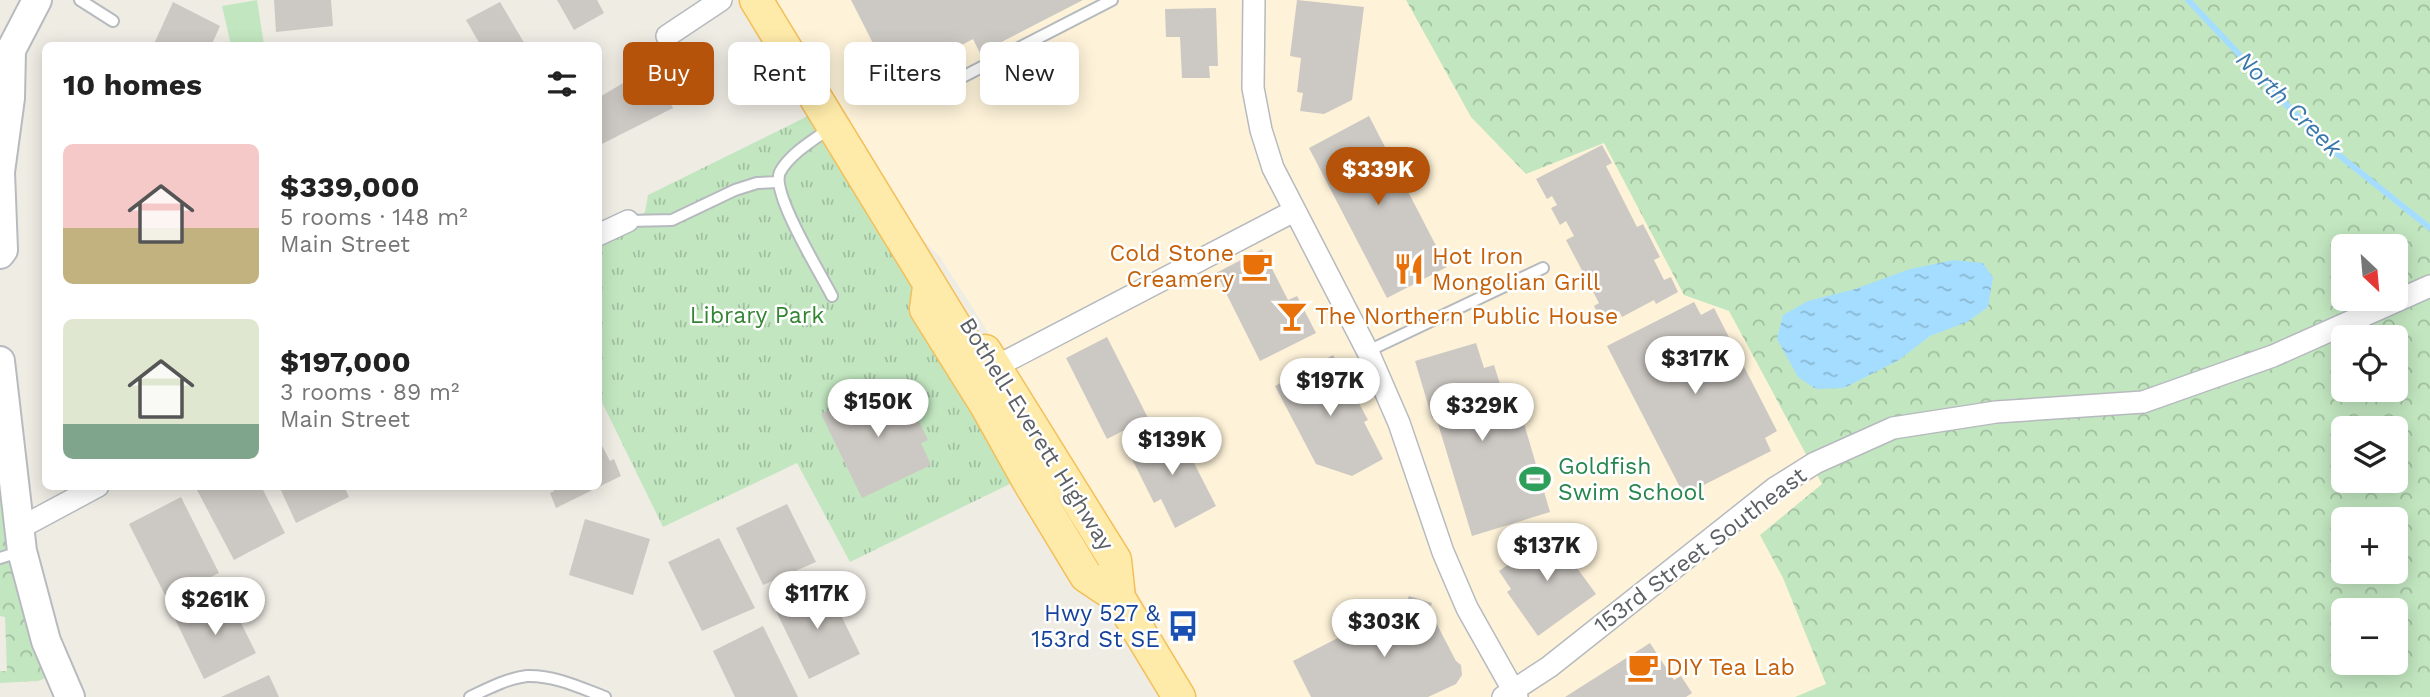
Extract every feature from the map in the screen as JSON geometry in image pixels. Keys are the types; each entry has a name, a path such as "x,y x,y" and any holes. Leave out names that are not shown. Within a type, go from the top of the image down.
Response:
{"main road":[{"name":"Bothell-Everett Highway","path":"755,0 929,287 951,296 1115,560 1119,598"},
{"name":"Bothell-Everett Highway","path":"929,287 926,309 986,405 1086,576 1119,598 1179,697"}],"street":[{"path":"0,254 3,250 0,172 10,98 6,57 37,0"},
{"path":"667,36 721,0"},
{"path":"1254,0 1253,88 1261,130 1273,169 1368,351 1399,423 1441,548 1462,597 1511,695"},
{"path":"995,368 1294,211"},
{"path":"602,233 628,221"},
{"name":"153rd Street Southeast","path":"1511,695 1775,488 1815,463 1893,428 1996,412 2143,402 2273,356 2430,286"},
{"path":"0,361 13,546 46,641 70,697"},
{"path":"13,546 92,490"}],"lane":[{"path":"80,0 113,21"},
{"path":"966,75 1112,0"},
{"path":"831,127 800,150 780,172 778,182 786,209 832,296"},
{"path":"628,221 672,220 736,190 757,183 778,182"},
{"path":"1368,351 1543,268"},
{"path":"470,697 525,676 552,678 605,697"}],"shaded area":[{"path":"769,0 1435,0 1649,138 1842,488 1829,697 1195,697 1143,609 1119,536 940,257 903,220 830,100 830,42 795,42"}],"green space":[{"path":"257,0 264,42 230,42 222,6"},
{"path":"1406,0 2430,0 2430,697 1795,697 1826,684 1783,578 1760,535 1822,484 1729,311 1684,295 1604,143 1526,174 1471,117"},
{"name":"Library Park","path":"816,112 916,288 1018,480 850,562 797,463 663,527 602,402 602,239 645,212 648,195"},
{"path":"0,361 59,673 38,681 0,683 0,671 7,671 5,617 0,616"}],"water":[{"path":"1954,260 1983,263 1993,278 1988,307 1967,322 1930,336 1899,360 1844,388 1816,389 1798,377 1777,339 1783,315 1808,301 1855,289 1910,269"}],"building":[{"path":"274,0 331,0 333,26 276,32"},
{"path":"557,0 597,0 604,13 574,30"},
{"path":"851,0 1083,0 1001,42 980,42 980,53 973,39 966,43 872,42"},
{"path":"1297,0 1364,7 1352,100 1324,114 1300,111 1303,93 1297,92 1301,58 1290,56"},
{"path":"173,2 220,26 213,42 155,42"},
{"path":"500,2 524,42 479,42 466,20"},
{"path":"1216,8 1218,66 1209,66 1210,78 1182,78 1180,37 1166,37 1165,9"},
{"path":"623,83 623,105 671,105 673,108 602,144 602,96"},
{"path":"1369,116 1447,267 1387,298 1309,148"},
{"path":"1602,145 1612,163 1606,166 1637,227 1643,224 1660,257 1654,260 1664,280 1671,277 1678,292 1656,304 1654,300 1622,317 1619,311 1601,320 1594,306 1599,303 1566,240 1574,236 1566,221 1560,225 1551,208 1557,205 1552,196 1547,199 1536,179"},
{"path":"1262,249 1288,300 1297,296 1316,333 1260,361 1216,273"},
{"path":"1694,302 1701,315 1714,308 1777,431 1765,438 1771,451 1684,495 1607,346"},
{"path":"1107,337 1148,418 1107,439 1066,358"},
{"path":"1476,343 1484,368 1494,365 1504,397 1455,412 1460,428 1520,410 1550,512 1472,536 1436,417 1432,418 1415,361"},
{"path":"1333,355 1368,420 1364,422 1383,459 1352,476 1316,464 1275,386"},
{"path":"891,380 907,412 913,409 928,440 921,443 931,465 862,498 821,414"},
{"path":"1175,426 1216,506 1175,528 1161,499 1154,503 1128,451"},
{"path":"602,446 610,461 614,459 621,476 602,485"},
{"path":"197,490 263,490 285,533 234,560"},
{"path":"281,490 346,490 349,497 296,523"},
{"path":"593,490 556,508 550,493"},
{"path":"181,497 219,573 167,599 129,524"},
{"path":"787,504 816,562 763,585 736,528"},
{"path":"585,519 650,539 633,595 569,575"},
{"path":"1552,533 1556,539 1562,535 1575,553 1569,557 1596,594 1538,636 1507,592 1511,589 1499,571"},
{"path":"719,538 755,608 702,631 668,562"},
{"path":"825,583 860,654 809,679 774,607"},
{"path":"227,595 256,653 204,679 175,619"},
{"path":"1409,596 1432,603 1428,614 1432,615 1456,661 1461,665 1462,675 1456,684 1428,697 1311,697 1293,661 1400,606 1404,607"},
{"path":"763,626 798,697 735,697 713,651"},
{"path":"1650,643 1674,680 1681,676 1692,693 1686,697 1565,697"},
{"path":"269,675 279,697 221,697"}],"waterway":[{"name":"North Creek","path":"2188,0 2320,140 2430,228"}],"place":[{"name":"Cold Stone Creamery","path":"1257,266"},
{"name":"Hot Iron Mongolian Grill","path":"1409,269"},
{"name":"The Northern Public House","path":"1292,316"},
{"name":"Goldfish Swim School","path":"1535,479"},
{"name":"Hwy 527 & 153rd St SE","path":"1183,626"},
{"name":"DIY Tea Lab","path":"1643,667"}]}
